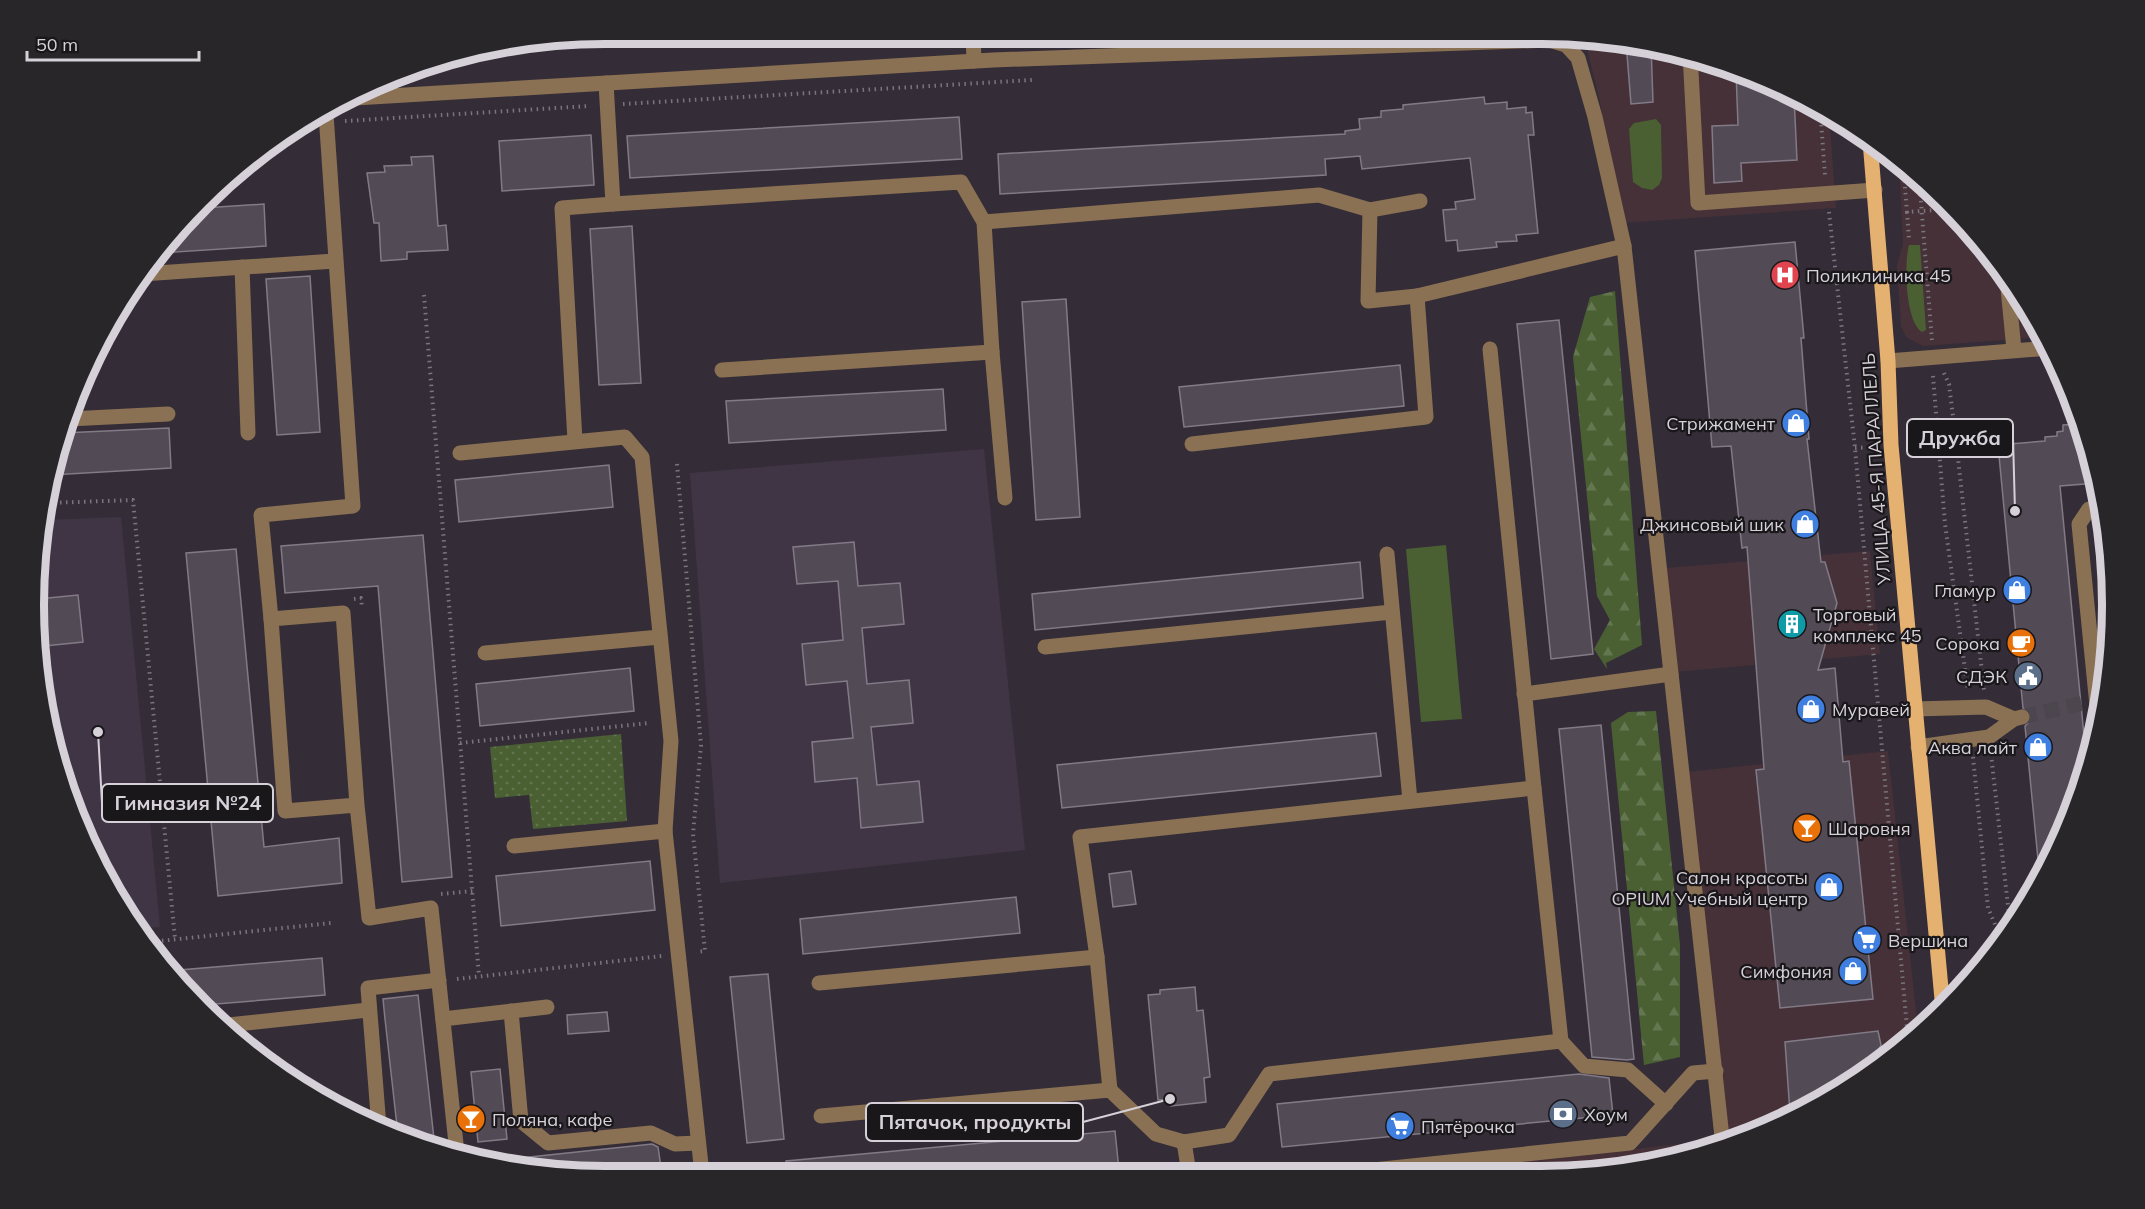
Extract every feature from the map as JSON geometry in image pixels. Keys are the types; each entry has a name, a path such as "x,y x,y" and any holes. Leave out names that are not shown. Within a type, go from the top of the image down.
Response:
{"main road":[{"name":"УЛИЦА 45-Я ПАРАЛЛЕЛЬ","path":"1871,151 1888,361 1892,445 1942,996"}],"street":[{"path":"974,44 975,61"},
{"path":"364,97 975,61 1404,44"},
{"path":"1565,45 1578,58 1595,117 1624,246 1722,1136"},
{"path":"1691,64 1698,203 1875,190"},
{"path":"606,83 613,204"},
{"path":"327,118 353,506 261,515 285,811 357,805"},
{"path":"575,441 562,208 961,182 984,222 992,352 1005,498"},
{"path":"984,222 1319,195 1370,210 1420,201"},
{"path":"1370,210 1368,301 1416,296 1624,246"},
{"path":"152,273 335,261"},
{"path":"242,267 248,433"},
{"path":"1192,444 1426,417 1416,296"},
{"path":"2009,296 2014,350"},
{"path":"1888,361 2040,349"},
{"path":"1490,350 1561,1041 1584,1066 1628,1070 1666,1104"},
{"path":"722,370 992,352"},
{"path":"75,419 168,414"},
{"path":"460,453 625,437 642,457 671,741 665,831 701,1166"},
{"path":"2093,509 2090,509 2079,524 2094,696"},
{"path":"1387,554 1410,801"},
{"path":"1045,647 1392,612"},
{"path":"271,619 343,613 357,805 369,918 430,908 456,1145"},
{"path":"485,653 660,637"},
{"path":"1524,694 1671,675"},
{"path":"1915,709 1981,707 2018,718 1984,738 1918,747"},
{"path":"1534,788 1080,837 1097,957 1110,1090 1156,1134 1184,1142 1229,1136 1269,1074 1561,1041"},
{"path":"514,846 665,831"},
{"path":"819,983 1097,957"},
{"path":"378,1118 368,988 439,980"},
{"path":"443,1019 547,1007"},
{"path":"233,1024 368,1011"},
{"path":"511,1011 521,1121 548,1143 651,1133 675,1144 698,1143"},
{"path":"1418,1166 1630,1143 1693,1073 1716,1071"},
{"path":"821,1116 1110,1090"},
{"path":"1184,1142 1188,1166"}],"path":[{"path":"327,118 608,105 1038,80"},
{"path":"1821,119 1826,194 1855,448 1907,1029"},
{"path":"1904,178 1909,239"},
{"path":"1920,192 1931,337 1935,357 1945,524 1969,701 1981,707"},
{"path":"1907,212 1939,210"},
{"path":"424,295 479,976"},
{"path":"1935,357 1948,384 1981,707"},
{"path":"439,980 705,951 693,834 701,745 677,464"},
{"path":"53,503 133,500 175,939"},
{"path":"460,742 649,725 648,715"},
{"path":"1984,738 2009,914"},
{"path":"1984,738 1973,756 1988,908 1997,930"},
{"path":"156,941 331,924"}],"shaded area":[{"path":"1592,46 1650,54 1721,73 1789,101 1830,124 1836,208 1622,223 1615,200 1600,102 1587,49"},
{"path":"1900,174 1937,208 1986,263 2034,338 1923,346 1906,337 1901,326 1897,265 1903,244"},
{"path":"984,449 1025,850 720,883 690,473"},
{"path":"121,517 160,927 146,928 101,853 73,785 63,750 48,678 45,641 45,568 50,520"},
{"path":"1870,551 1880,654 1675,672 1667,568"},
{"path":"1888,751 1917,1020 1882,1050 1821,1090 1789,1108 1725,1135 1686,772"},
{"path":"1702,1141 1650,1155 1614,1161 1540,1166 1485,1166"}],"green space":[{"path":"1009,44 1070,44 1013,46"},
{"path":"1656,119 1661,125 1662,178 1659,185 1652,190 1642,188 1633,182 1629,129 1634,123"},
{"path":"1909,245 1920,245 1926,330 1922,332 1916,326 1909,305 1906,277"},
{"path":"1615,291 1642,645 1606,663 1607,669 1594,649 1610,620 1597,596 1573,357 1590,297"},
{"path":"1446,545 1462,719 1421,722 1406,549"},
{"path":"1656,711 1680,945 1680,1057 1644,1065 1611,723 1628,712"},
{"path":"621,734 627,821 533,829 529,795 495,798 490,747"}],"building":[{"path":"1627,50 1651,54 1653,102 1631,104"},
{"path":"1736,79 1794,104 1797,160 1741,163 1742,181 1714,183 1712,126 1738,125"},
{"path":"1484,97 1485,104 1507,102 1507,109 1526,107 1526,113 1532,112 1534,135 1528,135 1538,233 1516,235 1517,241 1496,242 1497,247 1458,251 1457,240 1446,241 1443,210 1456,209 1455,202 1475,199 1470,158 1362,169 1360,156 1325,159 1326,175 1000,194 998,154 1345,134 1345,131 1360,129 1359,119 1381,117 1381,111 1403,109 1403,105"},
{"path":"959,117 962,159 630,178 627,136"},
{"path":"591,135 594,185 502,191 499,141"},
{"path":"433,156 438,226 446,225 448,250 407,252 407,259 381,261 379,223 374,223 367,173 385,172 384,166 412,165 411,157"},
{"path":"264,204 266,246 168,253 208,208"},
{"path":"632,226 641,383 599,385 590,229"},
{"path":"1795,242 1804,338 1801,338 1809,439 1807,439 1821,562 1825,562 1837,603 1818,670 1835,668 1843,762 1849,761 1873,999 1780,1008 1756,770 1764,769 1747,547 1742,548 1731,446 1712,447 1695,251"},
{"path":"310,276 320,432 277,435 266,279"},
{"path":"1066,299 1080,517 1036,520 1022,302"},
{"path":"1559,320 1593,654 1551,659 1517,324"},
{"path":"1400,365 1404,406 1184,427 1179,387"},
{"path":"943,389 946,430 729,443 726,401"},
{"path":"2072,424 2088,484 2060,486 2084,740 2072,785 2038,863 2025,726 2031,720 2032,715 2023,708 1998,445 2045,441 2045,437 2057,436 2057,432 2063,431 2063,425"},
{"path":"169,428 171,468 59,475 71,433"},
{"path":"609,465 613,507 459,522 455,480"},
{"path":"423,535 452,877 402,882 378,586 285,593 281,546"},
{"path":"854,542 858,586 900,583 904,624 862,628 867,684 909,680 913,723 871,727 877,785 919,781 923,822 861,828 857,778 815,782 812,742 853,738 847,681 806,685 802,644 843,640 838,581 797,584 793,547"},
{"path":"236,549 264,847 339,838 342,883 218,896 186,553"},
{"path":"1360,562 1363,598 1035,630 1032,594"},
{"path":"78,595 83,642 45,646 44,598"},
{"path":"630,668 634,711 480,726 476,684"},
{"path":"1601,725 1634,1059 1627,1060 1592,1057 1559,729"},
{"path":"1376,733 1381,776 1062,808 1057,765"},
{"path":"650,861 655,910 501,926 496,876"},
{"path":"1131,871 1136,904 1113,907 1109,874"},
{"path":"1016,897 1020,933 803,954 800,919"},
{"path":"322,958 325,995 212,1004 180,970"},
{"path":"768,974 784,1139 747,1143 730,977"},
{"path":"1195,987 1197,1011 1203,1010 1210,1077 1204,1078 1206,1102 1171,1106 1170,1099 1158,1100 1148,995 1160,994 1160,990"},
{"path":"418,995 434,1139 397,1126 383,999"},
{"path":"607,1012 609,1031 568,1034 567,1015"},
{"path":"1878,1031 1881,1045 1876,1054 1852,1071 1790,1108 1785,1042"},
{"path":"500,1069 507,1139 478,1142 471,1072"},
{"path":"1579,1074 1609,1078 1613,1115 1282,1147 1277,1104"},
{"path":"1115,1131 1119,1166 786,1166 786,1161"},
{"path":"652,1144 658,1147 661,1166 604,1166 516,1158"}],"tunnel":[{"path":"2022,717 2088,702"}],"place":[{"name":"Поликлиника 45","path":"1785,275"},
{"name":"Стрижамент","path":"1796,423"},
{"name":"Дружба","path":"2015,511"},
{"name":"Джинсовый шик","path":"1805,524"},
{"name":"Гламур","path":"2017,590"},
{"name":"Торговый комплекс 45","path":"1792,624"},
{"name":"Сорока","path":"2021,643"},
{"name":"СДЭК","path":"2028,676"},
{"name":"Муравей","path":"1811,709"},
{"name":"Гимназия №24","path":"98,732"},
{"name":"Аква лайт","path":"2038,747"},
{"name":"Шаровня","path":"1807,828"},
{"name":"Салон красоты OPIUM Учебный центр","path":"1829,887"},
{"name":"Вершина","path":"1867,940"},
{"name":"Симфония","path":"1853,971"},
{"name":"Пятачок, продукты","path":"1170,1099"},
{"name":"Хоум","path":"1563,1114"},
{"name":"Поляна, кафе","path":"471,1119"},
{"name":"Пятёрочка","path":"1400,1126"}]}
